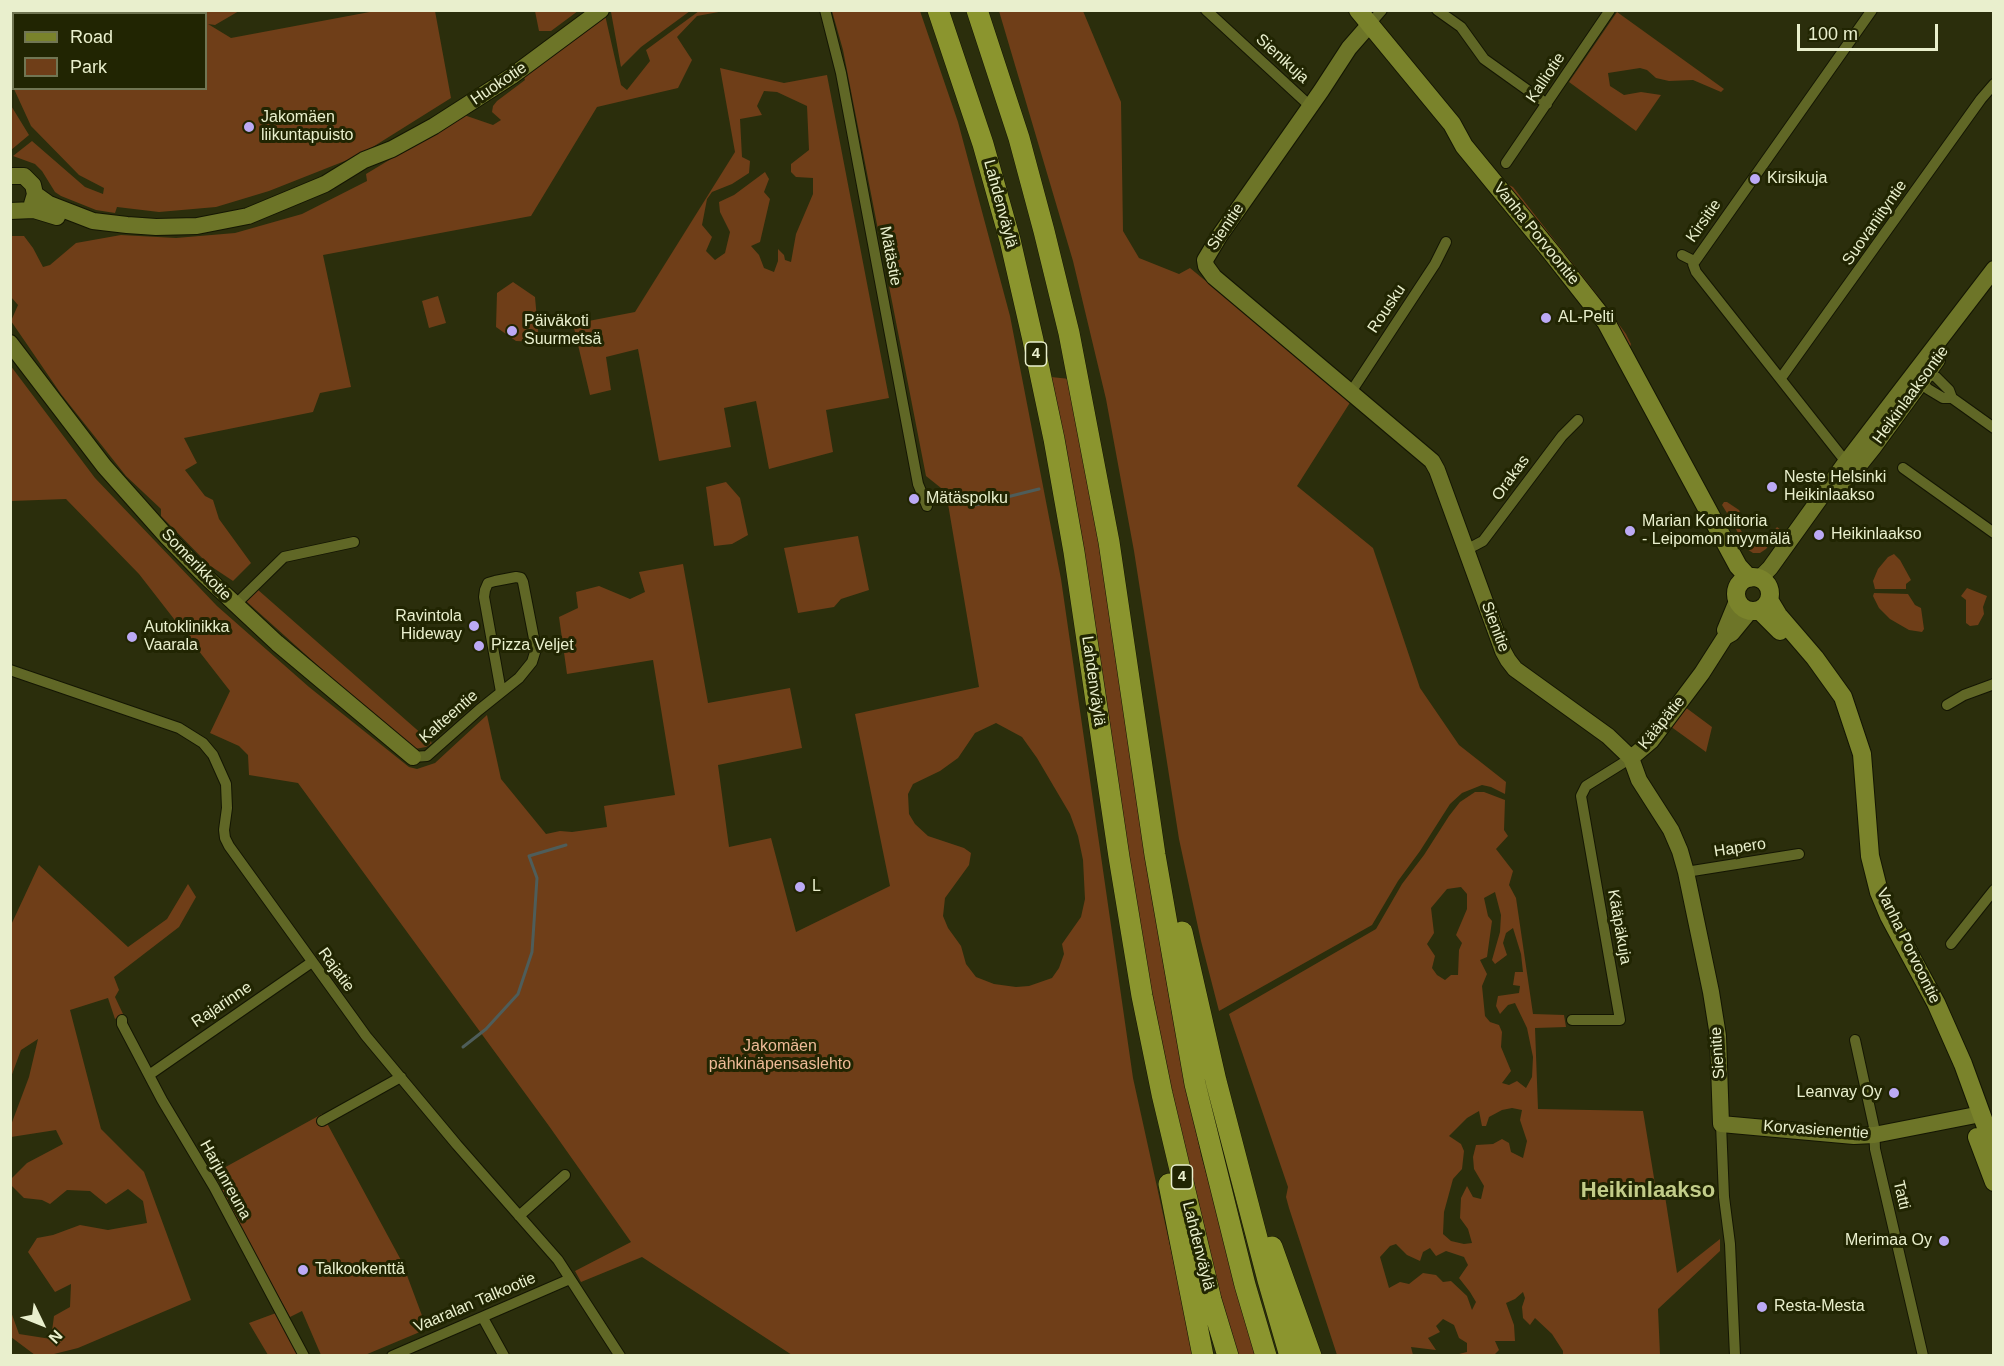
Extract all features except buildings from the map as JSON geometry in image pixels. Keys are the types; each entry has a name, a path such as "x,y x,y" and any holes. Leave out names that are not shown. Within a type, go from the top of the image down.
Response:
{"highway":[{"name":"Lahdenväylä","path":"938,10 980,135 1010,240 1052,428 1074,552 1142,996 1162,1094 1211,1300 1228,1356"},
{"name":"4","path":"977,10 1024,159 1069,333 1109,542 1161,888 1195,1084 1245,1285 1266,1356"},
{"path":"1147,796 1164,854 1216,1082 1290,1356"},
{"path":"1142,996 1150,1086 1203,1356"},
{"path":"1216,1082 1311,1356"}],"main road":[{"name":"Vanha Porvoontie","path":"1342,10 1368,20 1452,124 1464,146 1606,322 1675,451 1680,470 1715,545 1754,594 1778,615 1843,697 1862,754 1870,856 1879,892 1889,916 1936,1003 1963,1064 1994,1182"},
{"name":"Vanha Porvoontie","path":"1976,1115 1994,1149"}],"street":[{"name":"Huokotie","path":"15,211 34,210 75,221 156,227 197,226 257,213 359,172 392,149 434,126 512,76 601,10"},
{"name":"Mätästie","path":"825,10 841,73 918,484 927,506"},
{"name":"Sienikuja","path":"1206,10 1310,106"},
{"path":"1437,10 1461,27 1484,59 1547,104"},
{"name":"Kalliotie","path":"1506,162 1611,10"},
{"name":"Kirsitie","path":"1850,467 1696,272 1693,264 1872,10"},
{"name":"Sienitie","path":"1368,20 1205,260 1214,277 1432,461 1503,651 1515,669 1608,736 1631,758 1639,780 1671,830 1686,872 1718,1036 1724,1197 1730,1244 1735,1356"},
{"name":"Suovaniityntie","path":"1781,378 1980,99 1994,84"},
{"name":"Huokotie","path":"11,175 24,176 33,185 35,194 49,204 93,221"},
{"path":"15,211 32,203 35,194"},
{"name":"Rousku","path":"1351,392 1435,264 1446,242"},
{"path":"1682,255 1694,261"},
{"name":"Heikinlaaksontie","path":"1754,594 1788,544 1921,376 1966,303 1994,269"},
{"name":"Somerikkotie","path":"10,343 105,465 167,537 235,605 334,692 414,757"},
{"path":"1921,376 1943,398 1952,398 1994,428"},
{"name":"Orakas","path":"1466,550 1484,541 1556,444 1578,420"},
{"path":"1903,468 1994,533"},
{"path":"235,605 284,557 354,542"},
{"name":"Kalteentie","path":"414,757 427,756 525,672 532,662 536,649 523,582 521,578 516,577 495,580 488,584 484,597 501,692"},
{"name":"Kääpätie","path":"1582,791 1600,776 1631,758 1651,741 1702,673 1725,637 1725,628 1734,612 1754,594"},
{"name":"Rajatie","path":"10,670 179,728 203,743 213,755 226,784 225,838 366,1036 558,1260 620,1356"},
{"path":"1947,705 1964,695 1994,684"},
{"name":"Kääpäkuja","path":"1572,1020 1620,1020 1582,791"},
{"name":"Hapero","path":"1686,872 1799,854"},
{"path":"1951,944 1994,890"},
{"name":"Rajarinne","path":"149,1075 312,962"},
{"name":"Harjunreuna","path":"122,1020 149,1075 214,1187 304,1356"},
{"name":"Tatti","path":"1855,1041 1875,1149 1923,1356"},
{"path":"322,1121 401,1077"},
{"name":"Korvasienentie","path":"1721,1124 1854,1136 1874,1135 1976,1115"},
{"path":"519,1216 565,1175"},
{"name":"Vaaralan Talkootie","path":"392,1356 570,1279"},
{"path":"483,1318 504,1356"}],"green space":[{"path":"535,10 578,11 551,31 539,31"},
{"path":"614,10 690,11 641,47 621,67 611,12"},
{"name":"Jakomäen liikuntapuisto","path":"10,11 239,11 215,25 208,24 231,38 375,11 435,11 451,98 360,155 269,191 216,207 159,212 117,207 115,213 96,210 61,196 55,192 35,164 13,156 32,141 85,187 103,194 104,188 79,175 31,126 14,90 207,90 207,12 12,12 12,85 10,80"},
{"path":"699,11 724,11 697,16 677,37 692,60 678,88 597,107 531,216 323,255 351,387 320,393 313,412 184,438 197,463 185,470 205,496 213,500 219,519 251,563 233,581 209,565 161,516 161,509 126,476 61,394 11,321 18,305 11,297 11,236 24,236 43,267 50,265 76,243 121,235 176,238 235,233 302,214 367,181 366,174 464,115 493,125 501,120 492,112 497,101 525,80 524,77 605,15 621,85 627,90 650,61 646,50"},
{"name":"Jakomäen pähkinäpensaslehto","path":"832,11 920,11 958,122 1010,316 1061,579 1133,1078 1194,1355 792,1355 642,1257 581,1282 575,1271 631,1242 549,1126 298,783 249,775 248,755 239,746 210,733 230,691 139,574 66,499 11,501 10,365 95,478 217,606 309,687 409,767 417,769 435,763 487,715 501,779 546,834 607,827 604,806 675,795 653,660 567,674 559,617 578,608 576,592 599,586 630,599 645,592 639,572 683,564 708,703 790,688 802,748 718,765 729,847 771,838 796,932 890,886 855,714 979,687 946,492 926,476 843,50","holes":["996,723 1022,737 1070,814 1083,860 1085,899 1081,917 1062,944 1064,954 1052,978 1029,986 1016,987 994,984 976,977 966,964 961,946 948,928 943,916 945,898 969,865 971,853 964,848 928,836 915,824 909,814 908,794 913,784 940,771 958,758 975,733"]},
{"path":"999,11 1083,11 1121,102 1123,231 1139,258 1179,274 1190,268 1351,401 1297,486 1373,548 1420,688 1459,745 1506,782 1505,794 1482,785 1462,793 1450,804 1398,881 1372,925 1219,1011 1179,839 1134,551 1106,399 1073,261"},
{"path":"1617,12 1724,89 1721,92 1693,80 1669,81 1656,78 1647,70 1640,68 1608,73 1610,86 1624,95 1641,92 1661,95 1636,131 1569,82"},
{"path":"720,68 784,83 827,75 889,398 826,410 833,452 769,469 756,401 724,408 731,447 659,461 638,349 606,357 611,390 590,395 573,324 635,312 735,152","holes":["764,91 777,92 807,106 809,150 791,164 791,172 796,177 813,178 813,194 796,234 791,262 785,260 784,255 778,249 778,261 774,272 764,268 759,255 751,246 760,242 770,199 764,192 769,179 765,172 734,195 719,202 720,212 730,232 725,253 715,260 706,251 712,237 702,225 707,199 712,192 732,184 749,173 750,161 742,157 740,119 762,115 757,106"]},
{"path":"10,104 29,135 11,150 10,150"},
{"path":"1507,184 1513,187 1596,293 1626,334 1631,344 1630,347"},
{"path":"513,282 535,297 539,342 516,341 496,327 497,293"},
{"path":"438,296 446,323 429,328 422,301"},
{"path":"1051,377 1070,379 1090,476 1147,868 1172,1014 1201,1155 1257,1355 1238,1355 1208,1253 1160,1039"},
{"path":"726,482 740,498 748,535 732,544 714,546 706,487"},
{"path":"1724,502 1739,510 1744,521 1739,527 1748,543 1755,546 1764,543 1777,527 1781,530 1766,549 1760,553 1753,553 1747,549 1722,505"},
{"path":"858,536 869,590 841,599 834,607 798,613 784,548"},
{"path":"1894,554 1911,580 1906,584 1906,589 1875,589 1873,581 1878,569 1888,557"},
{"path":"1967,588 1987,596 1983,607 1984,614 1978,625 1970,626 1966,623 1966,600 1961,596"},
{"path":"257,589 432,743 415,749 403,742 246,601"},
{"path":"1874,593 1908,594 1915,605 1921,608 1924,629 1922,632 1909,630 1890,619 1879,608 1873,596"},
{"path":"1685,707 1712,727 1706,752 1670,726"},
{"path":"1475,792 1484,792 1505,800 1504,830 1508,836 1496,849 1513,871 1509,885 1516,898 1533,1014 1564,1015 1566,1027 1535,1028 1538,1109 1643,1111 1657,1196 1665,1196 1677,1273 1720,1239 1720,1251 1658,1309 1660,1355 1563,1355 1563,1351 1552,1334 1535,1318 1530,1325 1523,1318 1522,1307 1525,1298 1523,1292 1506,1303 1514,1325 1515,1341 1495,1341 1499,1350 1494,1355 1455,1355 1467,1352 1467,1343 1459,1338 1454,1325 1443,1319 1436,1326 1440,1332 1428,1338 1436,1350 1411,1347 1413,1355 1337,1355 1289,1208 1286,1197 1288,1187 1229,1014 1376,929 1402,884 1460,802","holes":["1461,887 1467,894 1467,909 1456,935 1462,943 1459,950 1458,975 1451,975 1445,980 1432,968 1435,956 1427,944 1434,933 1431,908 1447,889","1495,892 1501,915 1500,932 1492,960 1495,964 1507,955 1503,943 1506,933 1513,928 1521,954 1523,972 1515,972 1513,985 1520,986 1519,993 1498,996 1496,1006 1500,1014 1508,1005 1515,1003 1527,1028 1533,1057 1532,1077 1526,1088 1517,1081 1509,1085 1502,1083 1511,1071 1501,1047 1502,1032 1499,1025 1490,1022 1485,1016 1482,986 1487,974 1480,960 1487,957 1492,921 1488,916 1484,898","1512,1108 1522,1110 1520,1120 1527,1141 1523,1158 1511,1152 1509,1143 1502,1139 1493,1144 1476,1145 1473,1157 1474,1169 1484,1186 1481,1199 1473,1197 1467,1186 1461,1198 1460,1218 1468,1229 1472,1243 1451,1241 1443,1234 1444,1212 1453,1179 1462,1169 1464,1151 1461,1144 1449,1136 1467,1118 1479,1111 1482,1126 1486,1126 1489,1117","1396,1244 1407,1255 1420,1261 1423,1252 1430,1248 1436,1256 1446,1251 1464,1257 1468,1265 1459,1278 1476,1302 1472,1310 1467,1296 1451,1281 1443,1282 1436,1275 1423,1273 1409,1284 1400,1282 1389,1288 1380,1257 1390,1246"]},
{"path":"39,865 128,947 167,919 188,884 196,897 179,927 114,977 119,990 115,997 123,1014 115,1019 108,998 70,1010 101,1129 144,1172 191,1300 78,1348 46,1356 35,1355 11,1337 10,1309 19,1334 51,1339 54,1316 70,1307 71,1284 55,1292 28,1252 37,1238 80,1225 108,1230 147,1223 143,1201 128,1189 106,1204 90,1191 67,1190 50,1204 42,1200 24,1198 11,1185 11,1179 27,1163 63,1144 56,1130 11,1137 11,1125 29,1077 38,1039 21,1050 11,1077 11,925"},
{"path":"322,1114 402,1262 427,1329 365,1355 321,1355 302,1311 290,1317 211,1175"},
{"path":"276,1313 299,1355 268,1355 249,1323"}],"waterway":[{"path":"971,506 1039,489"},
{"path":"463,1047 486,1029 518,994 532,952 537,878 529,856 566,845"}],"place":[{"name":"Jakomäen liikuntapuisto","path":"249,127"},
{"name":"Kirsikuja","path":"1755,179"},
{"name":"AL-Pelti","path":"1546,318"},
{"name":"Päiväkoti Suurmetsä","path":"512,331"},
{"name":"Neste Helsinki Heikinlaakso","path":"1772,487"},
{"name":"Mätäspolku","path":"914,499"},
{"name":"Marian Konditoria - Leipomon myymälä","path":"1630,531"},
{"name":"Heikinlaakso","path":"1819,535"},
{"name":"Ravintola Hideway","path":"474,626"},
{"name":"Autoklinikka Vaarala","path":"132,637"},
{"name":"Pizza Veljet","path":"479,646"},
{"name":"L","path":"800,887"},
{"name":"Leanvay Oy","path":"1894,1093"},
{"name":"Merimaa Oy","path":"1944,1241"},
{"name":"Talkookenttä","path":"303,1270"},
{"name":"Resta-Mesta","path":"1762,1307"}],"district":[{"name":"Heikinlaakso","path":"1648,1191"}]}
